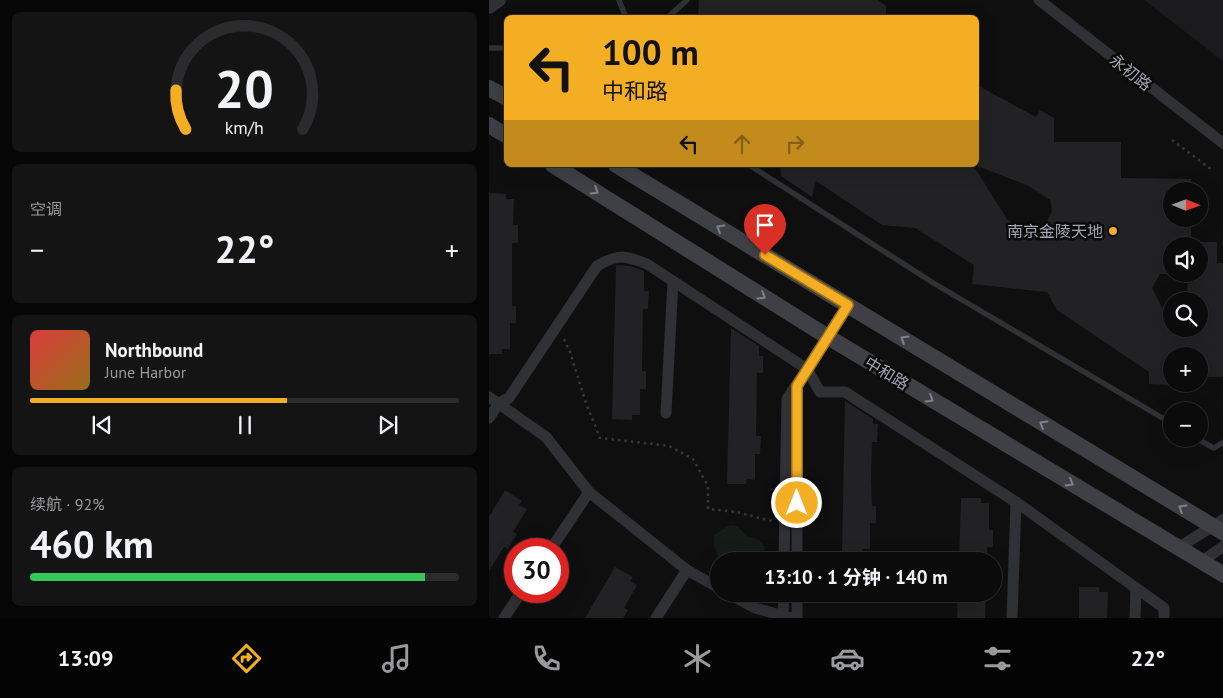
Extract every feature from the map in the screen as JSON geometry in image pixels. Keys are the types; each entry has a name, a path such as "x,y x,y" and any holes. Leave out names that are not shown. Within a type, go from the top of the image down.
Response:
{"main road":[{"path":"489,88 504,96"},
{"path":"489,124 504,134"},
{"name":"中和路","path":"556,167 828,337 1223,575"},
{"path":"619,167 1220,526"}],"street":[{"path":"489,7 499,0"},
{"name":"永初路","path":"1039,0 1223,144"},
{"path":"494,400 509,398 597,266 613,257 629,257 647,264 807,369 820,392 845,392 1016,502 1164,608 1164,618"},
{"path":"666,413 673,281"},
{"path":"784,552 787,399 848,305"},
{"path":"797,386 797,552"},
{"path":"489,418 494,400"},
{"path":"494,400 546,437 589,492 687,570 710,583"},
{"path":"558,538 589,492"},
{"path":"1012,618 1016,502"},
{"path":"1178,548 1220,526"},
{"path":"1201,562 1223,546"},
{"path":"656,618 687,570"},
{"path":"1135,618 1136,588"},
{"path":"744,602 755,608 787,617 785,602"},
{"path":"797,602 797,618"},
{"path":"505,618 515,603"}],"lane":[{"path":"619,0 626,15"},
{"path":"670,15 687,0"},
{"path":"489,48 504,48"},
{"path":"752,167 935,284 1163,419"},
{"path":"1208,445 1214,448 1223,442"}],"path":[{"path":"1172,140 1212,170"},
{"path":"557,326 570,352 586,403 600,438 669,446 693,459 708,486 708,509 764,518 785,525"}],"shaded area":[{"path":"1144,0 1223,0 1223,61"},
{"path":"730,525 737,526 747,536 759,540 765,547 764,552 716,552 714,546 714,535"}],"building":[{"path":"699,0 878,0 886,6 886,15 698,15"},
{"name":"南京金陵天地","path":"979,86 1036,117 1040,110 1054,118 1054,142 1121,142 1121,178 1191,179 1191,182 1163,182 1163,228 1191,228 1191,237 1163,237 1163,274 1160,274 1152,288 1163,309 1163,337 1208,337 1208,292 1187,292 1188,282 1208,282 1208,242 1217,242 1217,263 1224,263 1224,377 1208,377 1208,347 1163,347 1163,385 1149,384 1149,372 1057,310 1047,292 972,284 974,265 915,228 882,225 816,181 812,197 781,176 780,167 974,167 1007,219 1019,227 1033,232 1044,226 1051,213 1050,200 1029,186 979,167"},
{"path":"489,193 506,194 506,199 514,199 513,225 518,225 518,243 512,243 512,306 516,306 516,323 510,323 510,349 502,349 502,354 489,354"},
{"path":"617,265 630,266 644,271 644,291 649,291 648,309 643,309 642,371 646,371 646,389 640,389 640,415 632,415 632,420 612,419"},
{"path":"731,328 759,346 759,356 763,356 763,373 757,373 756,436 761,436 760,454 755,454 755,480 747,479 746,484 727,484"},
{"path":"845,401 873,419 873,424 878,424 877,442 872,442 872,506 876,506 876,523 870,523 870,549 862,549 862,552 842,552"},
{"path":"505,490 522,501 519,505 527,509 513,532 517,534 515,538 504,538 504,547 489,571 489,517"},
{"path":"961,498 981,498 981,503 989,503 989,530 993,530 993,547 987,547 987,552 959,552"},
{"path":"615,567 633,577 630,581 637,585 624,608 628,610 623,618 585,618"},
{"path":"1079,587 1099,587 1099,592 1108,592 1107,618 1079,618"},
{"path":"958,602 986,602 985,618 957,618"}],"place":[{"name":"南京金陵天地","path":"1113,231"}],"route":[{"path":"765,255 848,305 797,386 797,503"}]}
